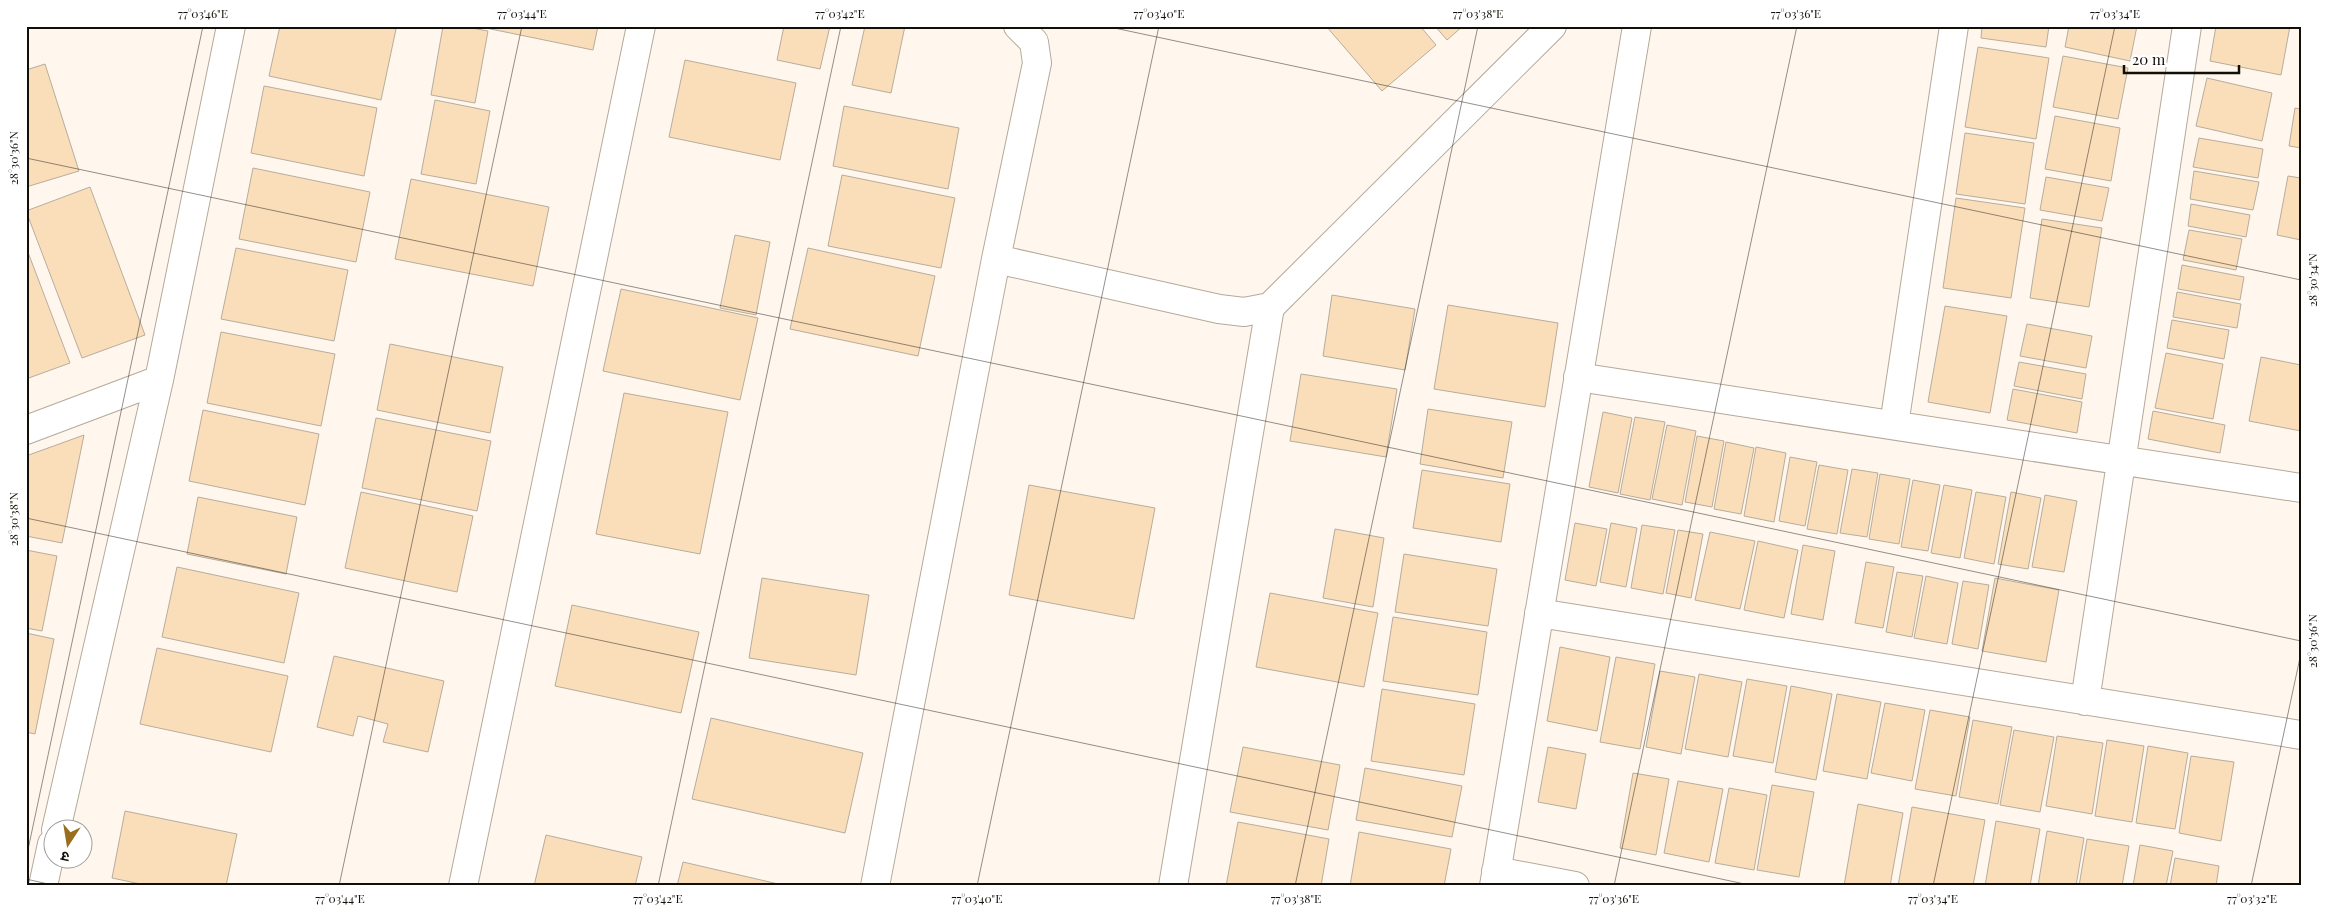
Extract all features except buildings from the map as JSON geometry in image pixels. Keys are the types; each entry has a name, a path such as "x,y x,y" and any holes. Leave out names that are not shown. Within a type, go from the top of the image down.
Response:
{"street":[{"path":"58,820 159,380 230,26"},
{"path":"463,886 641,26"},
{"path":"874,886 996,259 1037,63 1034,42 1018,26"},
{"path":"996,259 1218,309 1244,312 1270,306 1552,26"},
{"path":"1576,886 1495,879 1637,26"},
{"path":"1894,425 1954,26"},
{"path":"2085,701 2187,26"},
{"path":"1173,886 1270,306"},
{"path":"1578,377 2301,488"},
{"path":"26,430 159,380"},
{"path":"1539,613 2301,735"},
{"path":"43,886 46,870"}]}
